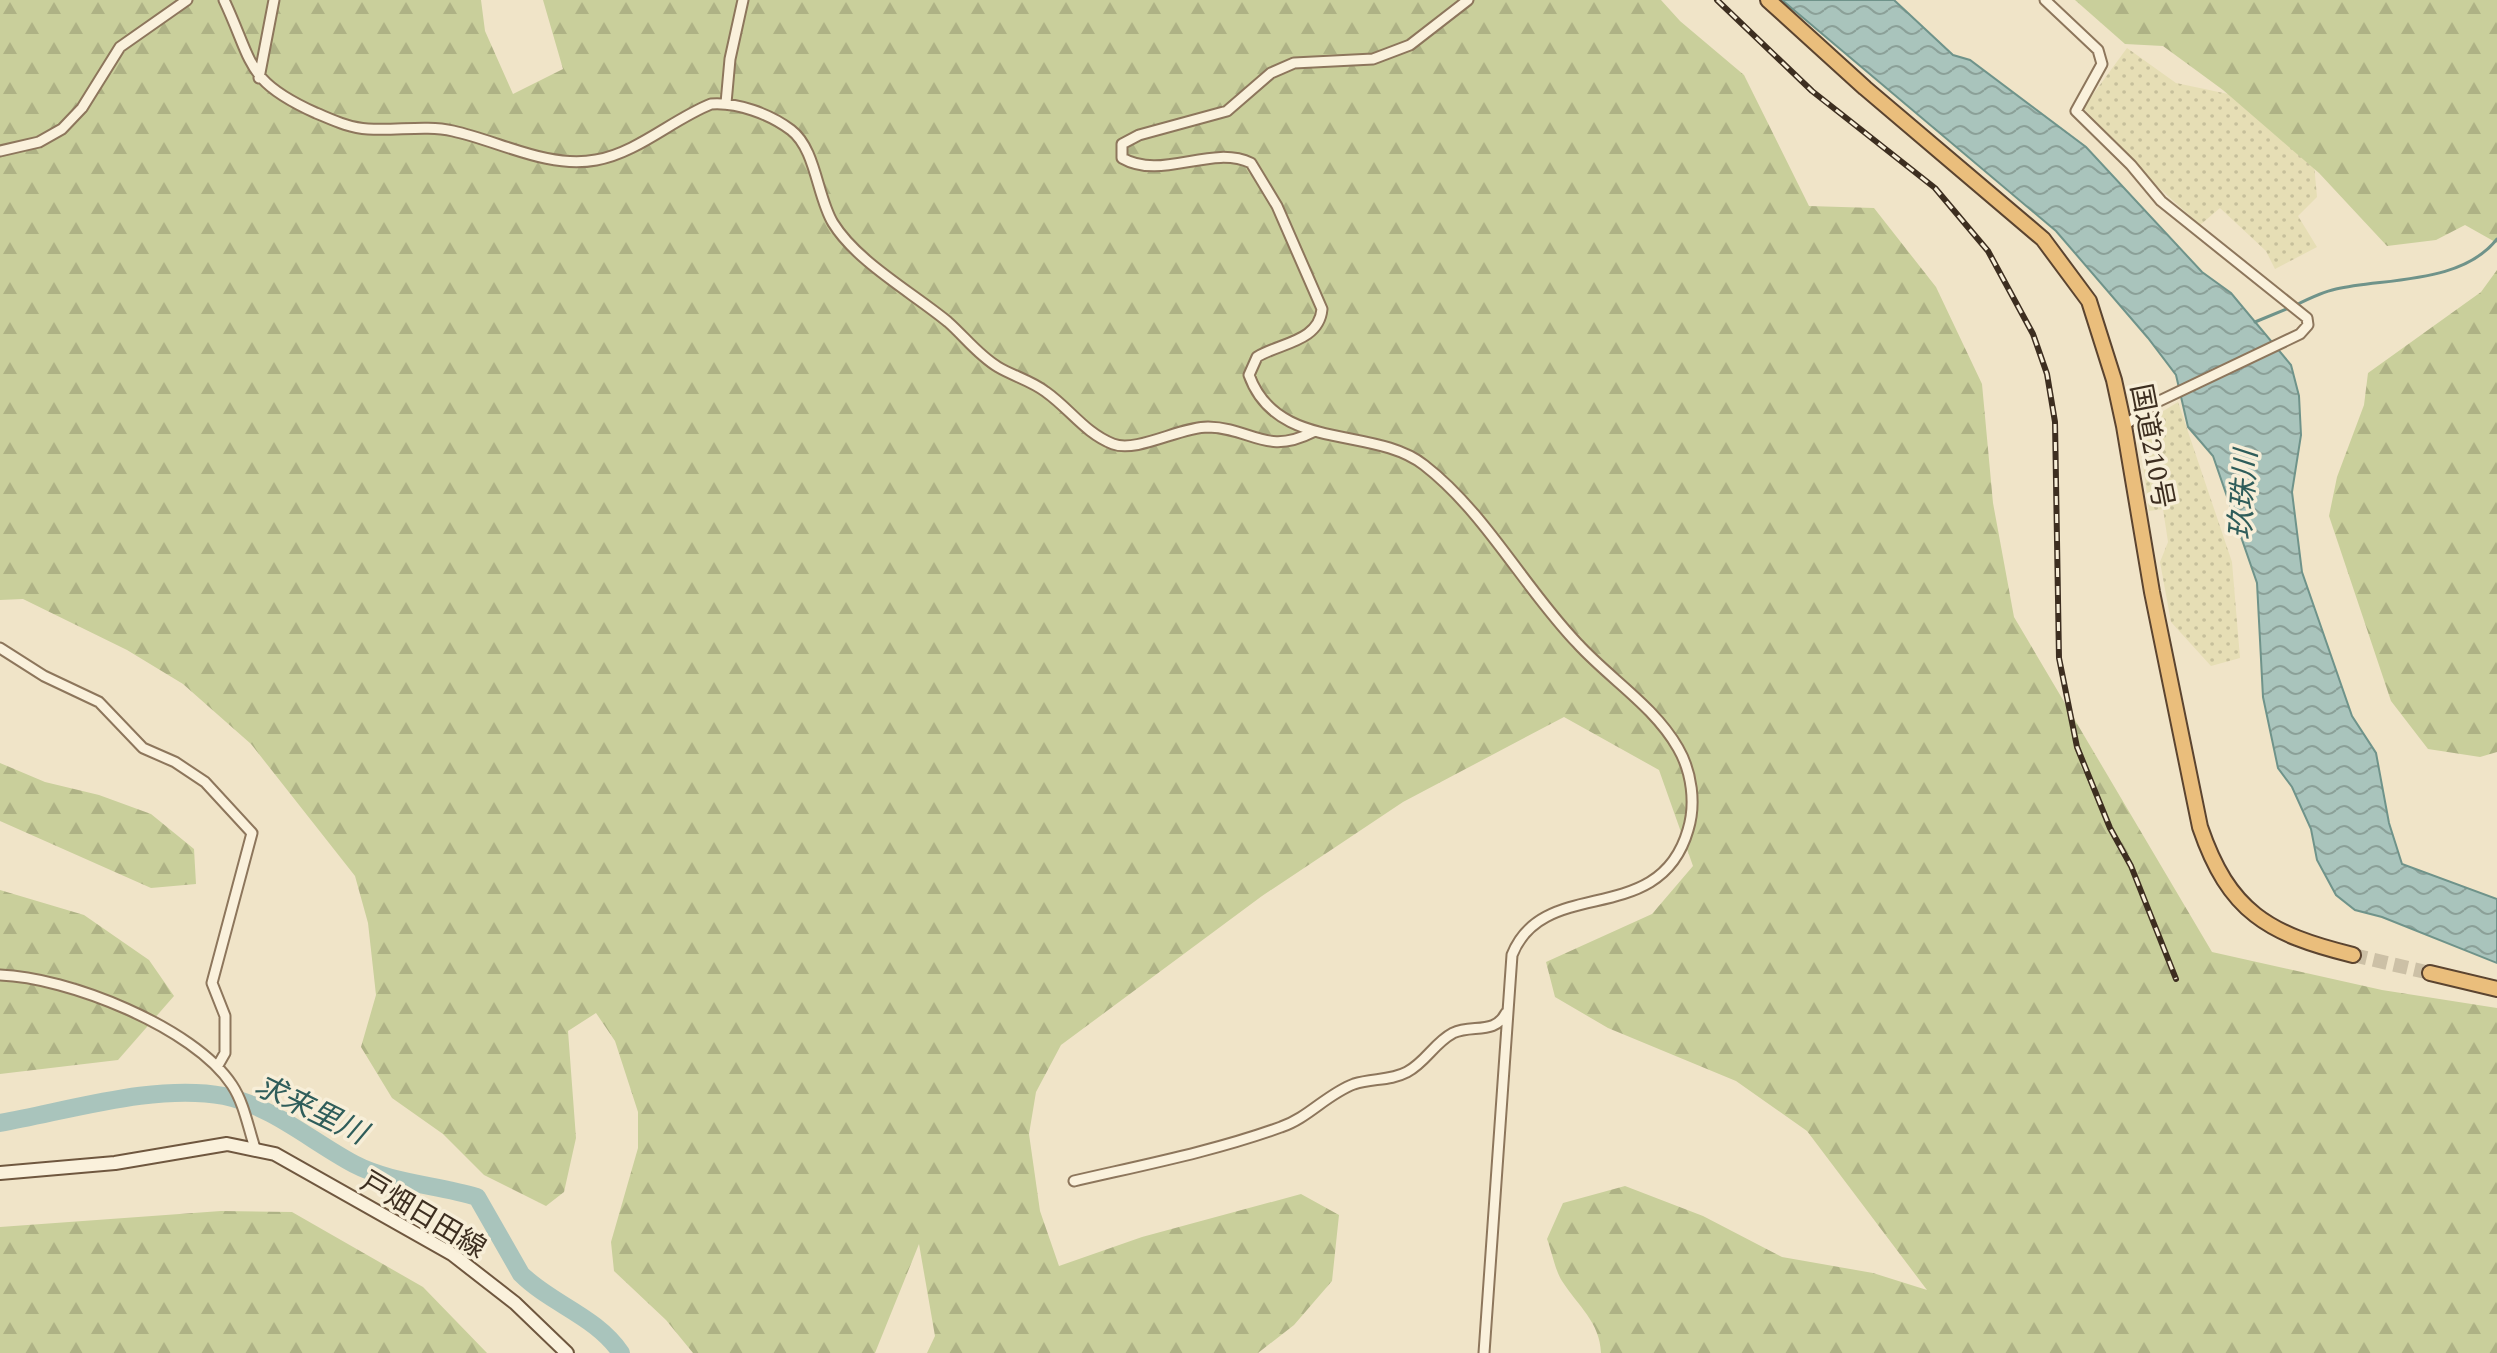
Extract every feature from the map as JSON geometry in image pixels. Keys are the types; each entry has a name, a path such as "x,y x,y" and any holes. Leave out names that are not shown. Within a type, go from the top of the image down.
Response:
{"highway":[{"name":"国道210号","path":"1768,0 1865,88 2043,239 2089,301 2114,380 2152,592 2200,827 2211,859 2228,889 2250,912 2277,931 2353,955"},
{"path":"2430,973 2497,989"}],"main road":[{"name":"戸畑日田線","path":"0,1173 115,1163 227,1144 275,1154 452,1254 515,1303 567,1353"}],"street":[{"path":"0,151 39,142 62,129 82,108 120,47 187,0"},
{"path":"224,0 241,46 259,78 281,97 343,125 369,129 451,130 539,156 577,162 598,160 628,148 690,112 711,104 726,103 764,116 793,131 804,148 833,223 848,242 997,366 1045,390 1087,430 1116,445 1208,427 1276,444 1293,442 1313,432"},
{"path":"259,78 274,0"},
{"path":"726,103 730,59 743,0"},
{"path":"1468,0 1424,38 1410,45 1373,59 1294,63 1271,73 1227,111 1139,135 1122,144 1122,158 1136,165 1235,158 1251,163 1257,169 1322,309 1317,325 1309,332 1257,357 1249,375 1260,396 1313,432 1382,445 1424,465 1492,537 1578,645 1651,713 1678,747 1688,770 1693,802 1688,830 1678,853 1660,875 1627,895 1552,912 1530,925 1512,955 1484,1353"},
{"path":"2045,0 2098,50 2102,64 2076,111 2131,165 2161,201 2307,318 2308,325 2300,334 2153,404 2124,426"},
{"path":"0,648 44,676 99,702 143,748 175,762 205,782 252,833 212,983 225,1016 225,1053 217,1067"},
{"path":"0,975 38,979 152,1020 190,1041 217,1067 239,1099 255,1148"},
{"path":"1074,1181 1282,1127 1357,1083 1396,1078 1410,1071 1439,1041 1466,1027 1491,1028 1502,1021 1508,1010"}],"shaded area":[{"path":"2127,48 2176,83 2247,98 2314,164 2317,197 2298,216 2317,247 2275,269 2266,251 2220,208 2200,225 2157,186 2083,108"},
{"path":"2178,402 2232,562 2240,658 2211,666 2171,622 2160,562 2168,542 2163,509 2149,511 2139,430 2142,424"}],"green space":[{"path":"0,0 481,0 485,31 513,94 563,69 543,0 1661,0 1680,21 1744,75 1809,206 1874,208 1936,287 1982,384 1993,503 2014,617 2212,952 2382,990 2497,1008 2497,1353 1601,1353 1597,1332 1560,1277 1547,1239 1563,1203 1625,1186 1703,1216 1782,1257 1873,1273 1927,1290 1807,1131 1736,1081 1608,1028 1555,997 1546,962 1652,914 1693,866 1659,770 1564,717 1403,802 1262,896 1061,1045 1036,1092 1029,1134 1040,1211 1059,1266 1142,1237 1301,1194 1339,1215 1332,1281 1294,1325 1258,1353 927,1353 935,1336 919,1244 875,1353 693,1353 666,1320 614,1271 611,1242 638,1148 638,1112 615,1041 596,1013 568,1031 576,1138 564,1192 546,1206 484,1175 443,1134 392,1098 361,1047 376,995 368,923 355,876 251,744 183,684 127,650 23,599 0,600"},
{"path":"2075,0 2497,0 2497,243 2465,225 2436,240 2387,246 2319,173 2223,90 2163,46 2125,44"},
{"path":"2497,270 2497,752 2480,757 2428,749 2391,701 2329,516 2337,477 2364,405 2368,373 2481,292"},
{"path":"0,763 45,782 99,795 151,814 194,849 196,884 151,888 0,821"},
{"path":"0,890 84,915 149,960 174,996 118,1060 0,1074"},
{"path":"221,1211 292,1212 423,1287 487,1353 0,1353 0,1227"}],"water":[{"name":"玖珠川","path":"1782,0 1894,0 1953,55 1970,60 2086,147 2202,272 2231,293 2291,365 2299,396 2301,435 2292,492 2302,572 2352,716 2376,753 2389,823 2402,864 2497,899 2497,963 2382,917 2355,910 2336,895 2317,860 2311,829 2292,787 2278,768 2263,697 2257,583 2213,456 2188,427 2176,375 2056,231"}],"waterway":[{"path":"2296,305 2336,289 2444,272 2482,254 2497,239"},
{"path":"2255,322 2289,308"},
{"name":"求来里川","path":"0,1123 170,1093 198,1093 242,1101 275,1116 368,1170 398,1180 477,1197 521,1274 599,1329 621,1353"}],"tunnel":[{"path":"2353,955 2430,973"}],"railway":[{"path":"1717,0 1812,91 1935,188 1988,251 2033,334 2047,374 2055,422 2059,658 2077,747 2110,828 2131,866 2176,979"}]}
